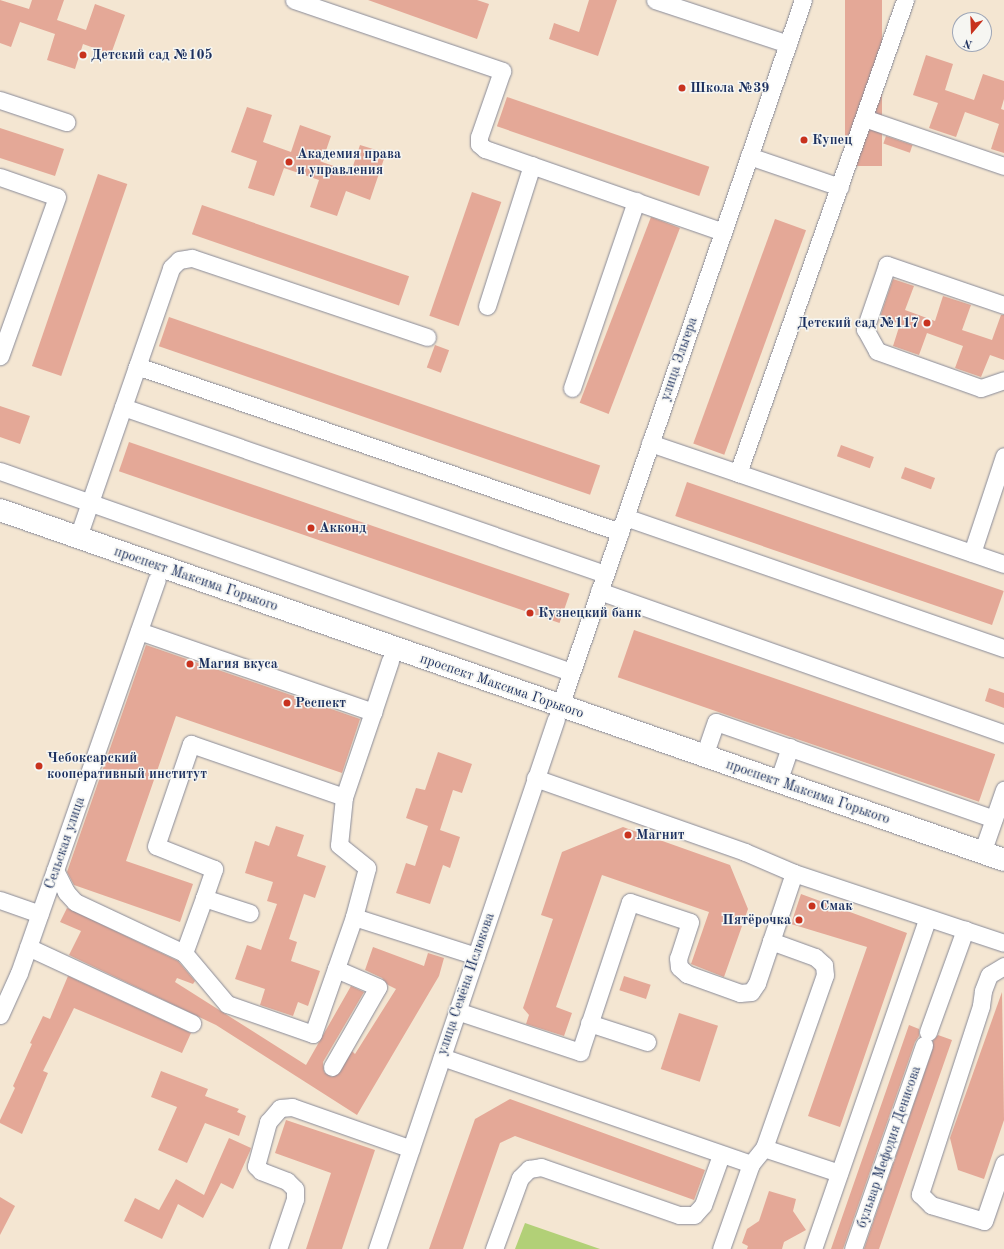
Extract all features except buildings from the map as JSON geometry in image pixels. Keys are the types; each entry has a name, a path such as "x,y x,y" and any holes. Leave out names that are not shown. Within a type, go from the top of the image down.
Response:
{"main road":[{"name":"проспект Максима Горького","path":"0,510 76,543 558,712 980,859 1004,860"},
{"name":"проспект Максима Горького","path":"0,524 76,543"},
{"name":"проспект Максима Горького","path":"160,573 390,660 704,756 778,782 980,859 1004,874"}],"street":[{"path":"294,0 502,71 478,144 532,165 723,232"},
{"path":"655,0 788,44"},
{"name":"улица Эльгера","path":"558,712 803,0"},
{"path":"738,473 905,0"},
{"path":"0,100 66,122"},
{"path":"864,118 1004,166"},
{"path":"749,156 840,187"},
{"path":"487,306 532,165"},
{"path":"0,177 57,197 3,338 0,356"},
{"path":"572,388 636,201"},
{"path":"76,543 171,268 179,260 192,258 428,337"},
{"path":"1004,305 887,265 865,329 877,351 981,388 1004,380"},
{"path":"137,366 1004,648"},
{"path":"123,407 605,574"},
{"path":"650,443 1004,564"},
{"path":"972,553 1004,456"},
{"path":"0,471 571,672"},
{"name":"Сельская улица","path":"0,1015 40,914 160,573"},
{"path":"599,591 1004,734"},
{"path":"139,631 373,712"},
{"path":"55,870 66,892 75,902 184,953 227,1004 313,1034 354,917 366,868 339,846 344,797 390,660"},
{"name":"улица Семёна Ислюкова","path":"377,1249 558,712"},
{"path":"704,756 716,722 994,819"},
{"path":"184,953 214,869 156,846 191,744 344,797"},
{"path":"778,782 790,748"},
{"path":"535,778 745,852 794,873 927,919 1004,943"},
{"path":"980,859 1004,790"},
{"path":"457,1011 580,1052 630,902 690,922 678,958 679,966 687,974 740,993 751,992 757,983 794,873"},
{"path":"204,898 250,913"},
{"path":"0,900 40,914"},
{"path":"354,917 476,956"},
{"path":"813,1249 927,919"},
{"name":"бульвар Мефодия Денисова","path":"853,1249 965,930"},
{"path":"721,1249 751,1164 764,1148 825,975 824,965 815,957 771,941"},
{"path":"28,947 192,1023"},
{"path":"1004,966 989,975 981,1006 920,1194 931,1205 984,1221 1004,1163"},
{"path":"332,1067 378,987 336,969"},
{"path":"589,1023 647,1042"},
{"path":"442,1057 721,1155 751,1164"},
{"path":"278,1249 295,1199 295,1189 287,1181 261,1171 256,1166 268,1122 280,1108 292,1107 410,1149"},
{"path":"764,1148 839,1173"},
{"path":"494,1249 520,1178 529,1169 542,1167 679,1215 694,1215 703,1205 721,1155"}],"green space":[{"path":"525,1223 600,1249 515,1249"}],"place":[{"name":"Детский сад №105","path":"83,55"},
{"name":"Школа №39","path":"682,88"},
{"name":"Купец","path":"804,140"},
{"name":"Академия права и управления","path":"289,162"},
{"name":"Детский сад №117","path":"927,323"},
{"name":"Акконд","path":"311,528"},
{"name":"Кузнецкий банк","path":"530,613"},
{"name":"Магия вкуса","path":"190,664"},
{"name":"Респект","path":"287,703"},
{"name":"Чебоксарский кооперативный институт","path":"39,766"},
{"name":"Магнит","path":"628,835"},
{"name":"Смак","path":"812,906"},
{"name":"Пятёрочка","path":"799,920"}]}
